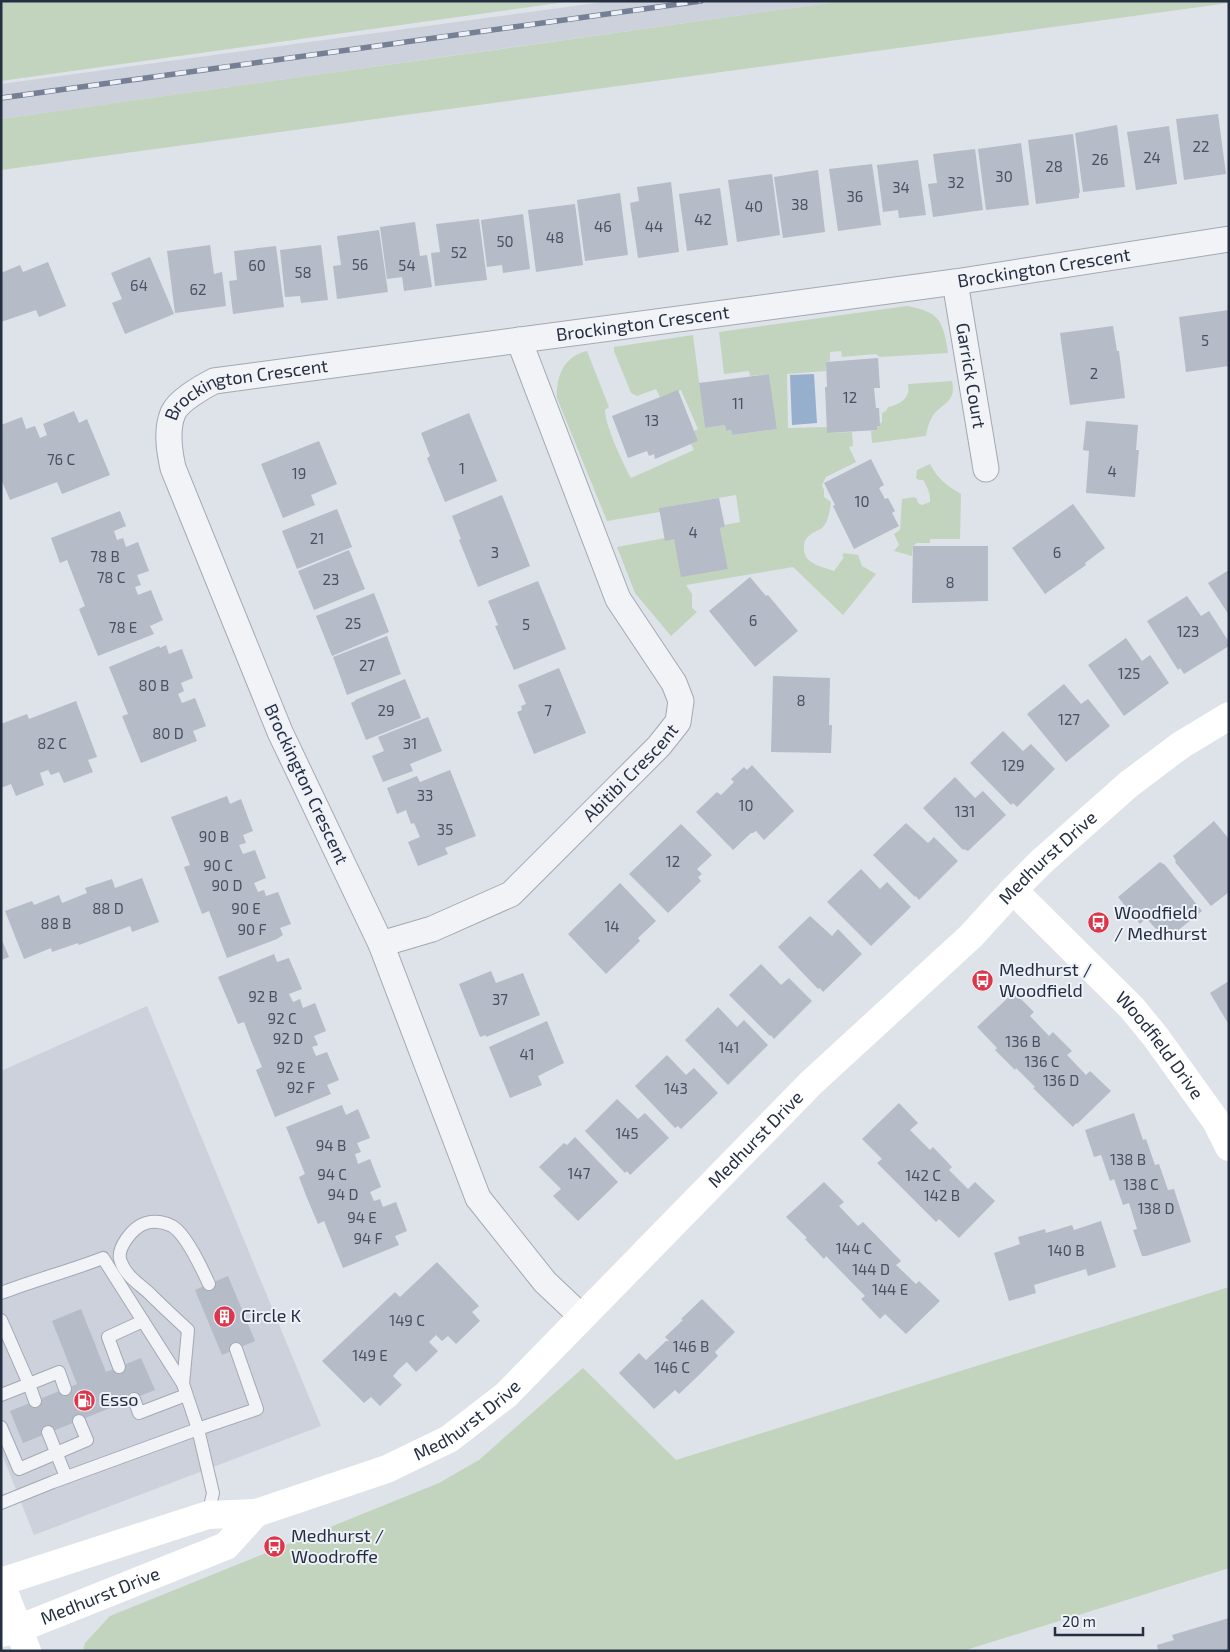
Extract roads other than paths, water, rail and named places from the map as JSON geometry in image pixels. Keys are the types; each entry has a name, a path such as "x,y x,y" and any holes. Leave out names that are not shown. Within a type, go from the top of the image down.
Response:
{"street":[{"name":"Brockington Crescent","path":"582,1317 544,1282 478,1198 382,944 280,732 173,468 169,450 169,428 173,411 191,394 214,381 955,282 1229,239"},
{"name":"Garrick Court","path":"955,282 986,469"},
{"name":"Abitibi Crescent","path":"382,944 432,929 511,894 659,746 678,722 681,701 674,683 618,599 519,340"},
{"name":"Medhurst Drive","path":"1,1583 208,1515 256,1513 387,1469 449,1438 506,1395 811,1083 971,936 1012,890 1041,862 1128,784 1181,745 1229,716"},
{"name":"Woodfield Drive","path":"1012,890 1132,1008 1222,1117 1229,1147"},
{"name":"Medhurst Drive","path":"16,1638 226,1546 256,1513"},
{"path":"1,1583 16,1638"}],"lane":[{"path":"185,1389 188,1330 129,1276 120,1261 121,1250 128,1236 136,1229 145,1223 160,1222 172,1227 181,1235 202,1267 209,1284"},
{"path":"1,1293 34,1280 103,1258 185,1389 198,1429 213,1493 208,1515"},
{"path":"1,1320 35,1401"},
{"path":"119,1366 108,1337 143,1321"},
{"path":"1,1504 66,1477 257,1409 236,1349"},
{"path":"1,1395 59,1372 65,1389"},
{"path":"134,1399 139,1413 185,1389"},
{"path":"1,1427 19,1469 87,1440 79,1420"},
{"path":"48,1432 66,1477"}],"water":[{"path":"814,374 817,423 792,425 790,375"}],"railway":[{"path":"1,98 701,1"}],"place":[{"name":"Woodfield / Medhurst","path":"1098,923"},
{"name":"Medhurst / Woodfield","path":"983,980"},
{"name":"Circle K","path":"225,1316"},
{"name":"Esso","path":"84,1400"},
{"name":"Medhurst / Woodroffe","path":"275,1546"}]}
